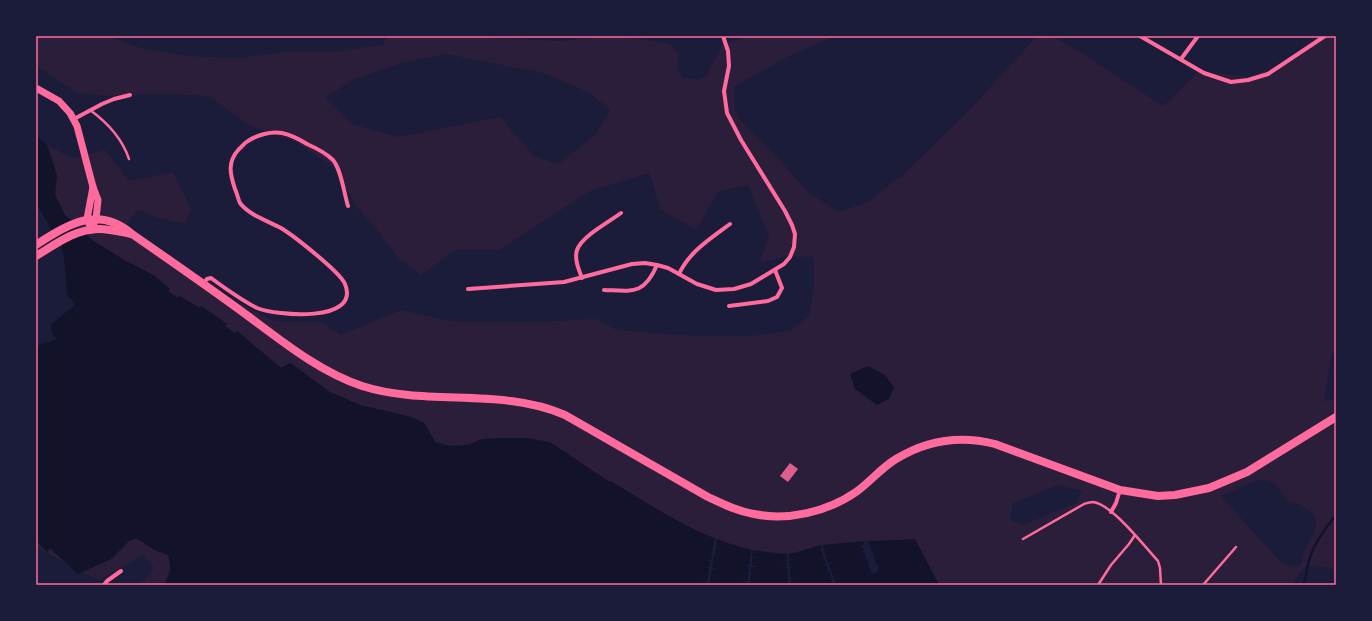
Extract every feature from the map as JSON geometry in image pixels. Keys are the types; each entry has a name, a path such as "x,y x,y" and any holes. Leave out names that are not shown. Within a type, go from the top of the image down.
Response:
{"main road":[{"path":"36,88 59,100 74,120 98,200 96,219 91,230"},
{"path":"83,220 93,187"},
{"path":"36,245 63,228 83,220 96,219 109,221 121,226 310,359 348,380 376,389 406,395 516,402 550,409 714,500 755,514 781,516 796,515 830,506 856,492 895,460 920,447 947,440 964,439 981,440 995,444 1120,490 1158,496 1197,491 1219,485 1247,472 1336,417"},
{"path":"83,220 91,230"},
{"path":"36,256 71,235 82,231 106,230 132,234"}],"street":[{"path":"468,288 564,282 632,264 645,263 668,268 697,284 716,290 734,289 751,284 775,270 790,257 794,247 795,234 792,225 727,113 724,91 729,66 728,51 724,36"},
{"path":"1140,36 1204,73 1231,82 1248,80 1268,74 1325,36"},
{"path":"1181,59 1198,36"},
{"path":"74,120 90,110 114,99 130,95"},
{"path":"203,284 207,279 212,278 259,308 276,312 314,314 328,312 339,308 346,300 345,284 336,273 302,242 282,229 250,212 240,202 234,186 230,165 236,152 247,141 259,136 277,132 289,134 319,150 333,160 338,169 348,206"},
{"path":"582,278 577,261 577,250 584,239 621,213"},
{"path":"679,274 688,258 708,240 730,224"},
{"path":"604,290 624,291 643,287 651,278 657,265"},
{"path":"729,306 768,301 778,297 782,288 775,270"},
{"path":"1111,512 1116,503 1120,490"},
{"path":"104,585 121,571"}],"lane":[{"path":"90,110 110,127 125,148 129,159"},
{"path":"1023,539 1084,504 1090,502 1098,503 1123,522 1158,561 1161,585"},
{"path":"1098,585 1111,565 1135,535"},
{"path":"1203,585 1236,547"}],"shaded area":[{"path":"36,36 108,36 141,48 188,56 238,58 285,52 335,52 383,44 387,36 472,36 562,41 602,36 622,36 670,44 679,54 677,68 683,78 698,80 707,76 711,65 720,52 721,46 745,37 853,36 831,38 789,56 734,87 735,111 741,121 778,158 809,193 840,212 867,202 905,173 972,107 1037,36 1052,36 1082,53 1163,106 1199,71 1249,77 1294,58 1329,36 1336,36 1336,344 1331,357 1324,401 1336,399 1336,583 1332,568 1307,565 1291,585 939,585 915,540 868,541 823,545 789,554 751,550 715,539 684,525 608,481 571,457 568,453 482,439 468,445 450,446 435,442 424,423 411,417 360,405 330,392 291,363 281,368 237,331 236,334 225,326 226,323 201,306 200,308 179,296 177,298 168,291 169,289 155,276 124,260 92,240 65,215 55,195 56,185 54,165 47,145 72,158 105,150 129,181 173,172 191,209 185,224 159,218 138,210 125,226 230,298 273,321 321,322 341,335 401,310 448,321 534,322 596,319 617,330 695,336 751,336 790,331 809,316 814,287 814,257 789,256 759,263 769,236 748,185 718,192 696,230 660,209 650,173 590,191 499,250 455,250 421,275 400,260 378,231 355,205 335,168 294,141 249,125 209,96 160,94 112,96 76,93 36,66","holes":["446,54 543,73 588,92 610,110 596,134 558,164 534,156 500,117 397,137 353,124 325,98 353,80 398,64","1259,480 1265,480 1274,483 1288,501 1297,503 1310,511 1315,517 1316,525 1300,565 1298,567 1291,566 1279,561 1221,496","1058,485 1082,491 1076,503 1023,525 1010,520 1013,503"]},
{"path":"36,136 47,145 57,175 55,195 65,215 92,240 124,260 155,276 170,289 168,291 177,298 179,296 200,308 201,306 227,324 225,326 235,333 237,331 281,368 290,363 330,392 360,405 411,417 424,423 435,442 450,446 468,445 482,439 527,438 550,442 608,481 674,519 695,530 739,547 762,552 786,554 819,546 835,544 915,539 939,585 164,585 170,570 168,555 155,550 136,538 129,541 111,559 78,574 50,548 47,552 36,541 36,346 57,339 52,333 51,324 75,304 67,294 64,257 61,245 36,205"},
{"path":"868,366 885,375 894,387 889,399 877,405 855,389 850,374"},
{"path":"136,538 155,550 168,555 170,570 164,585 140,585 154,568 143,555 100,580 81,572 111,559 129,541"},
{"path":"36,541 47,552 50,548 69,565 36,547"}],"pier":[{"path":"715,539 717,539 716,547 723,548 716,548 715,554 722,556 714,555 713,561 721,563 713,562 712,567 719,570 712,569 711,575 718,578 711,576 710,583 717,585 706,585 707,583 699,582 707,582 708,576 701,574 708,575 709,568 702,567 709,567 710,561 705,560 711,560 712,554 706,553 712,553 713,547 708,545 713,546"},
{"path":"868,541 870,545 877,543 870,546 872,552 880,550 873,553 875,559 882,557 875,560 878,566 885,565 878,567 878,572 872,574 869,567 862,568 869,566 867,559 859,562 866,558 864,552 857,554 864,551 863,547 855,549 862,546 864,542"},
{"path":"821,545 823,545 824,549 831,547 824,550 826,556 833,554 826,557 828,563 836,561 829,564 831,569 838,568 831,570 833,576 841,575 833,577 835,580 842,578 835,581 836,585 833,585 832,582 825,584 832,581 831,578 825,579 831,577 829,571 823,573 828,570 826,565 821,566 826,564 824,558 818,559 823,557 822,551 816,552 821,550"},
{"path":"751,550 753,550 752,557 760,558 752,558 752,565 759,567 751,567 751,573 758,574 751,574 750,581 758,583 750,582 750,585 747,585 747,582 738,581 748,581 748,574 741,573 748,573 749,566 741,565 749,565 750,558 742,556 750,557"},
{"path":"786,554 789,554 789,559 795,559 789,561 790,567 797,567 790,568 790,577 798,577 791,578 791,585 788,585 788,578 780,578 788,577 787,568 780,568 787,567 787,561 779,560 787,560"}],"building":[{"path":"790,463 798,469 788,482 780,476"}],"waterway":[{"path":"1303,585 1311,555 1324,531 1336,515"}]}
